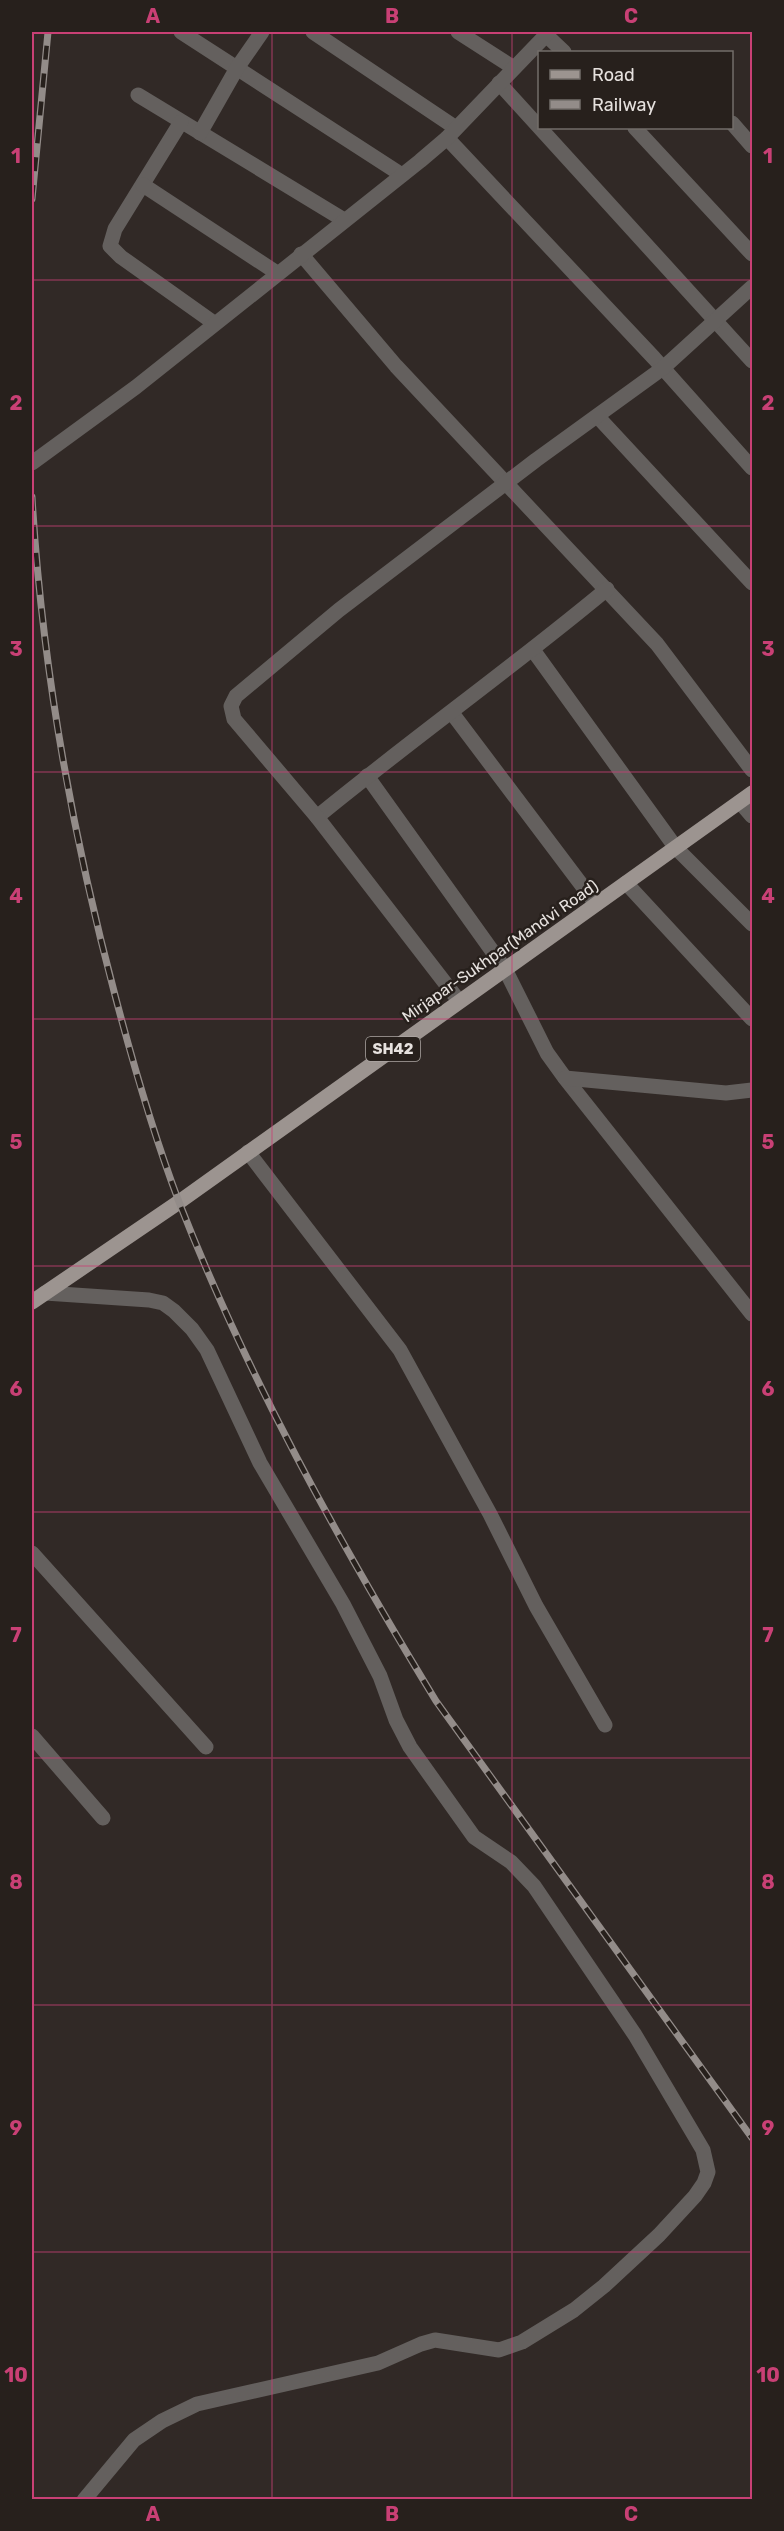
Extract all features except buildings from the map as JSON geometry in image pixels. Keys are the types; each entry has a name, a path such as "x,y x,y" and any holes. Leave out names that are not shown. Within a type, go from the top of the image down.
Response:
{"main road":[{"name":"Mirjapar-Sukhpar(Mandvi Road)","path":"32,1302 248,1152 746,798"}],"street":[{"path":"181,32 402,175"},
{"path":"200,133 237,68 262,32"},
{"path":"314,32 452,133 753,468"},
{"path":"458,32 514,68"},
{"path":"32,463 136,387 402,175 452,133 548,33 563,51"},
{"path":"499,83 538,126"},
{"path":"138,95 344,220"},
{"path":"181,122 115,229 110,246 121,257 214,323"},
{"path":"733,124 753,146"},
{"path":"541,129 753,361"},
{"path":"636,129 753,254"},
{"path":"143,185 277,273"},
{"path":"301,254 396,366 657,644 753,770"},
{"path":"459,1001 317,817 234,719 231,706 236,696 339,610 663,368 753,287"},
{"path":"598,417 753,583"},
{"path":"317,817 607,590"},
{"path":"533,650 676,848 753,924"},
{"path":"452,713 596,904"},
{"path":"367,776 505,969 547,1053 753,1314"},
{"path":"746,798 753,816"},
{"path":"626,883 753,1019"},
{"path":"565,1078 726,1094 753,1090"},
{"path":"248,1152 400,1350 490,1514 536,1606 605,1725"},
{"path":"45,1293 163,1303 192,1329 207,1350 260,1462 364,1645 380,1676 396,1720 410,1747 474,1837 511,1862 534,1887 635,2035 703,2150 708,2172 705,2183 695,2196 659,2235 604,2286 574,2310 522,2342 499,2350 435,2340 378,2363 197,2404 162,2421 134,2440 84,2499"},
{"path":"32,1553 206,1747"},
{"path":"32,1736 103,1818"}],"railway":[{"path":"32,199 48,32"},
{"path":"32,497 51,687 73,812 100,937 130,1050 170,1177 234,1331 330,1519 436,1701 752,2138"}]}
